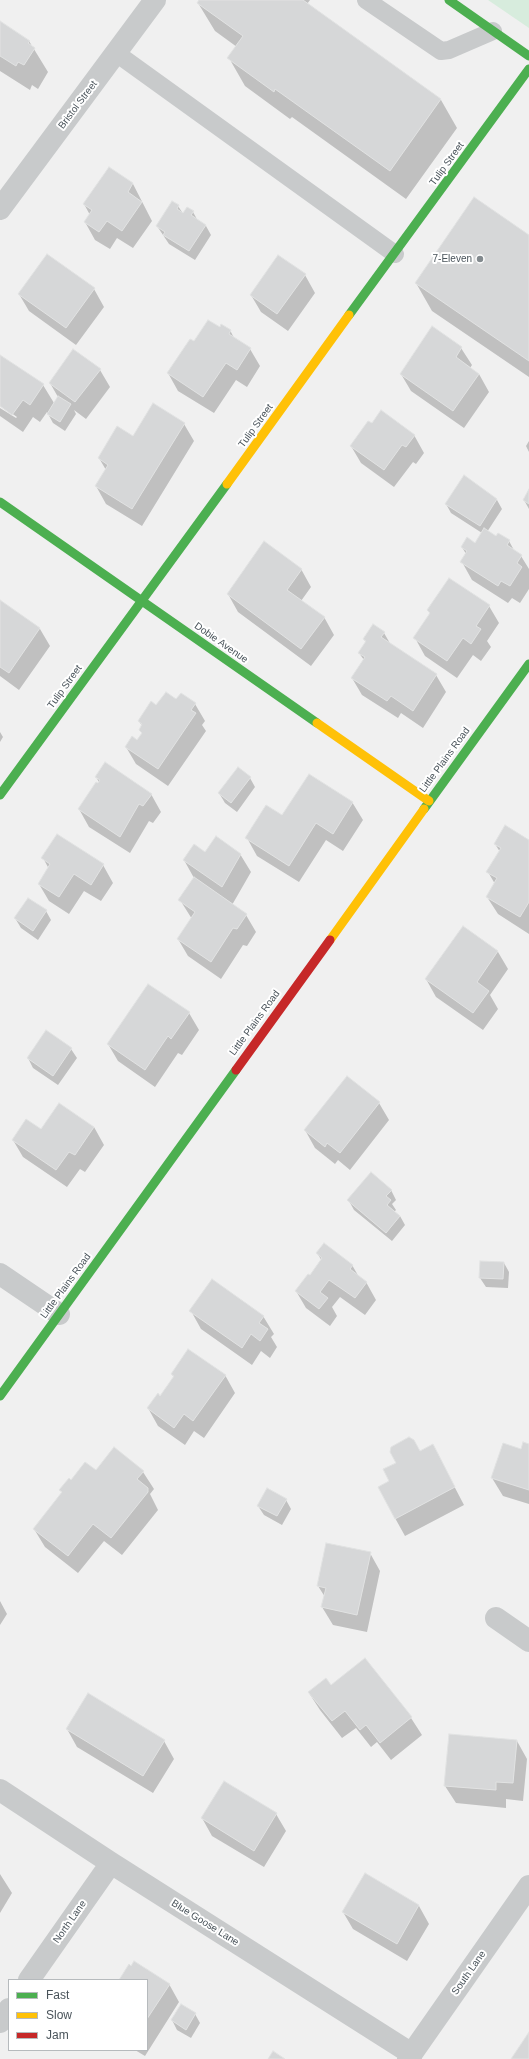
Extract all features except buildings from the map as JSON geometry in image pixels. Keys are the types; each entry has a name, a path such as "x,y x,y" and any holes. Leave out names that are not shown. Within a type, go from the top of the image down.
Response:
{"street":[{"name":"Bristol Street","path":"0,209 155,0"},
{"path":"449,0 529,56"},
{"name":"Tulip Street","path":"0,795 529,69"},
{"name":"Dobie Avenue","path":"0,502 429,801"},
{"name":"Little Plains Road","path":"0,1396 529,664"},
{"path":"0,1274 59,1314"},
{"path":"496,1618 529,1641"},
{"name":"Blue Goose Lane","path":"0,1790 410,2056"},
{"name":"North Lane","path":"30,1979 111,1863"},
{"name":"South Lane","path":"410,2056 529,1886"},
{"path":"0,2022 8,2010"}],"lane":[{"path":"366,0 441,51 448,50 493,30"},
{"path":"116,53 395,254"}],"green space":[{"path":"488,0 529,0 529,28"}],"traffic: fast":[{"path":"449,0 529,56"},
{"path":"349,315 529,69"},
{"path":"0,795 227,484"},
{"path":"0,502 317,723"},
{"path":"424,809 529,664"},
{"path":"0,1396 236,1070"}],"traffic: slow":[{"path":"227,484 349,315"},
{"path":"317,723 429,801"},
{"path":"330,940 424,809"}],"traffic: jam":[{"path":"236,1070 330,940"}],"place":[{"name":"7-Eleven","path":"480,259"}]}
